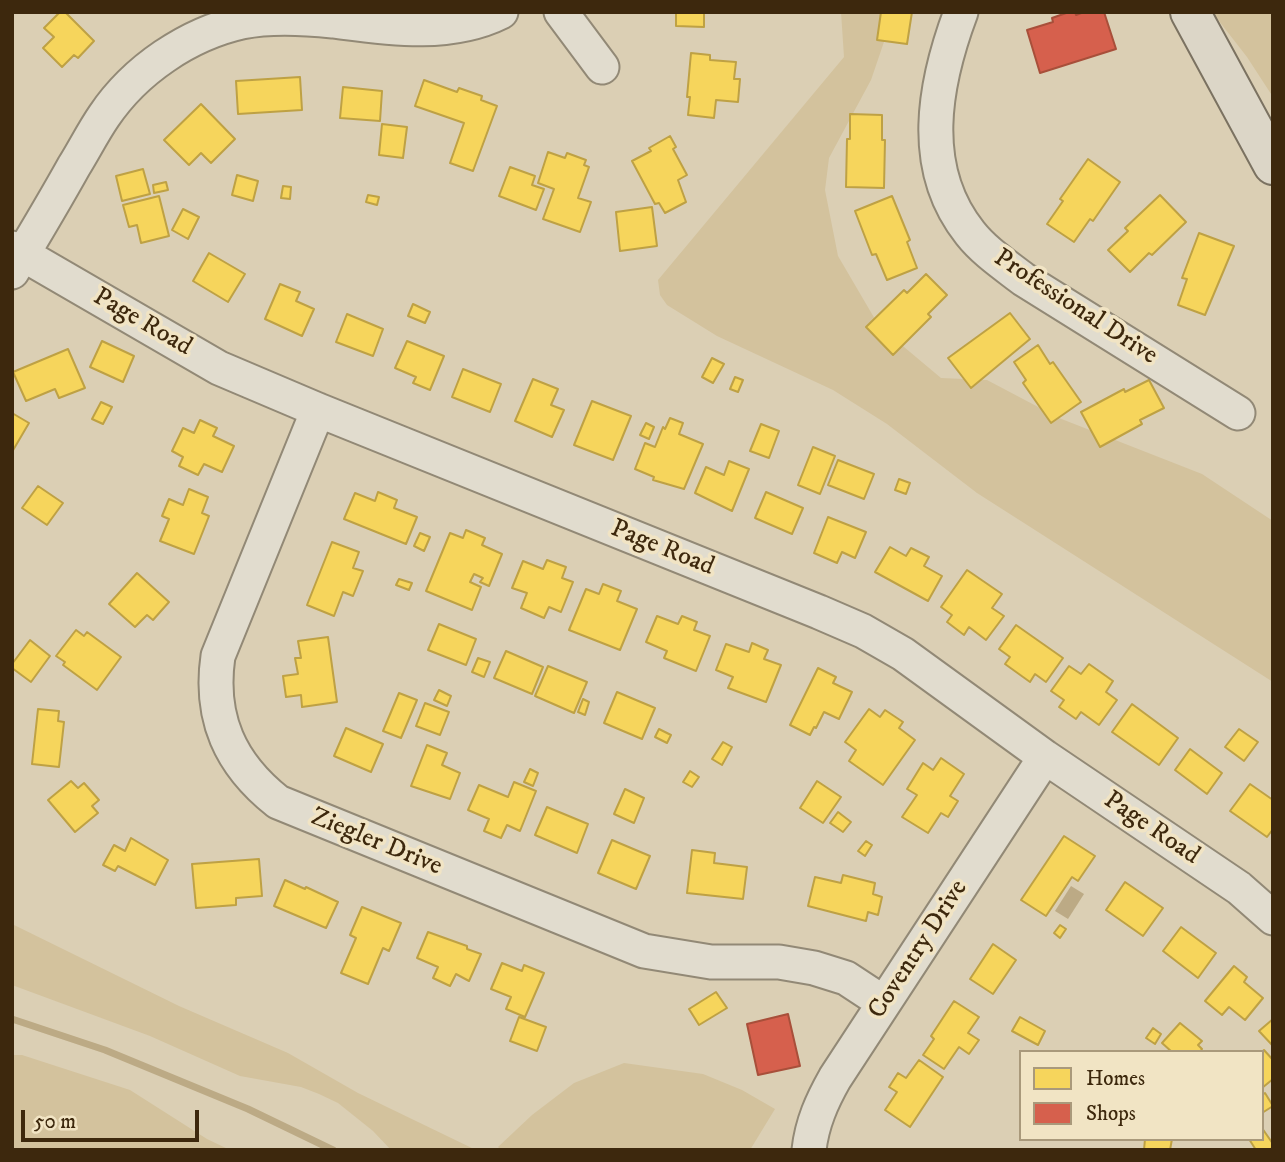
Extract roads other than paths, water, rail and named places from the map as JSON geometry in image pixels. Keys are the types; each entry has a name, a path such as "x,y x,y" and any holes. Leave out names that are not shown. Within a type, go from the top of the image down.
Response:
{"main road":[{"path":"1190,12 1273,165"}],"street":[{"path":"16,258 104,114 132,83 187,42 244,22 316,19 394,29 432,28 463,24 500,12"},
{"path":"562,12 602,66"},
{"name":"Professional Drive","path":"961,12 947,49 935,125 936,159 942,185 963,223 993,256 1023,279 1238,413"},
{"name":"Page Road","path":"16,258 219,368 863,631 903,654 1045,757 1239,888 1273,918"},
{"name":"Ziegler Drive","path":"317,410 218,656 214,680 218,708 237,761 254,783 278,802 644,951 711,962 779,962 814,968 846,978 884,1003"},
{"name":"Coventry Drive","path":"809,1150 820,1105 1045,757"}],"waterway":[{"path":"12,1019 105,1050 248,1109 333,1150"}]}
